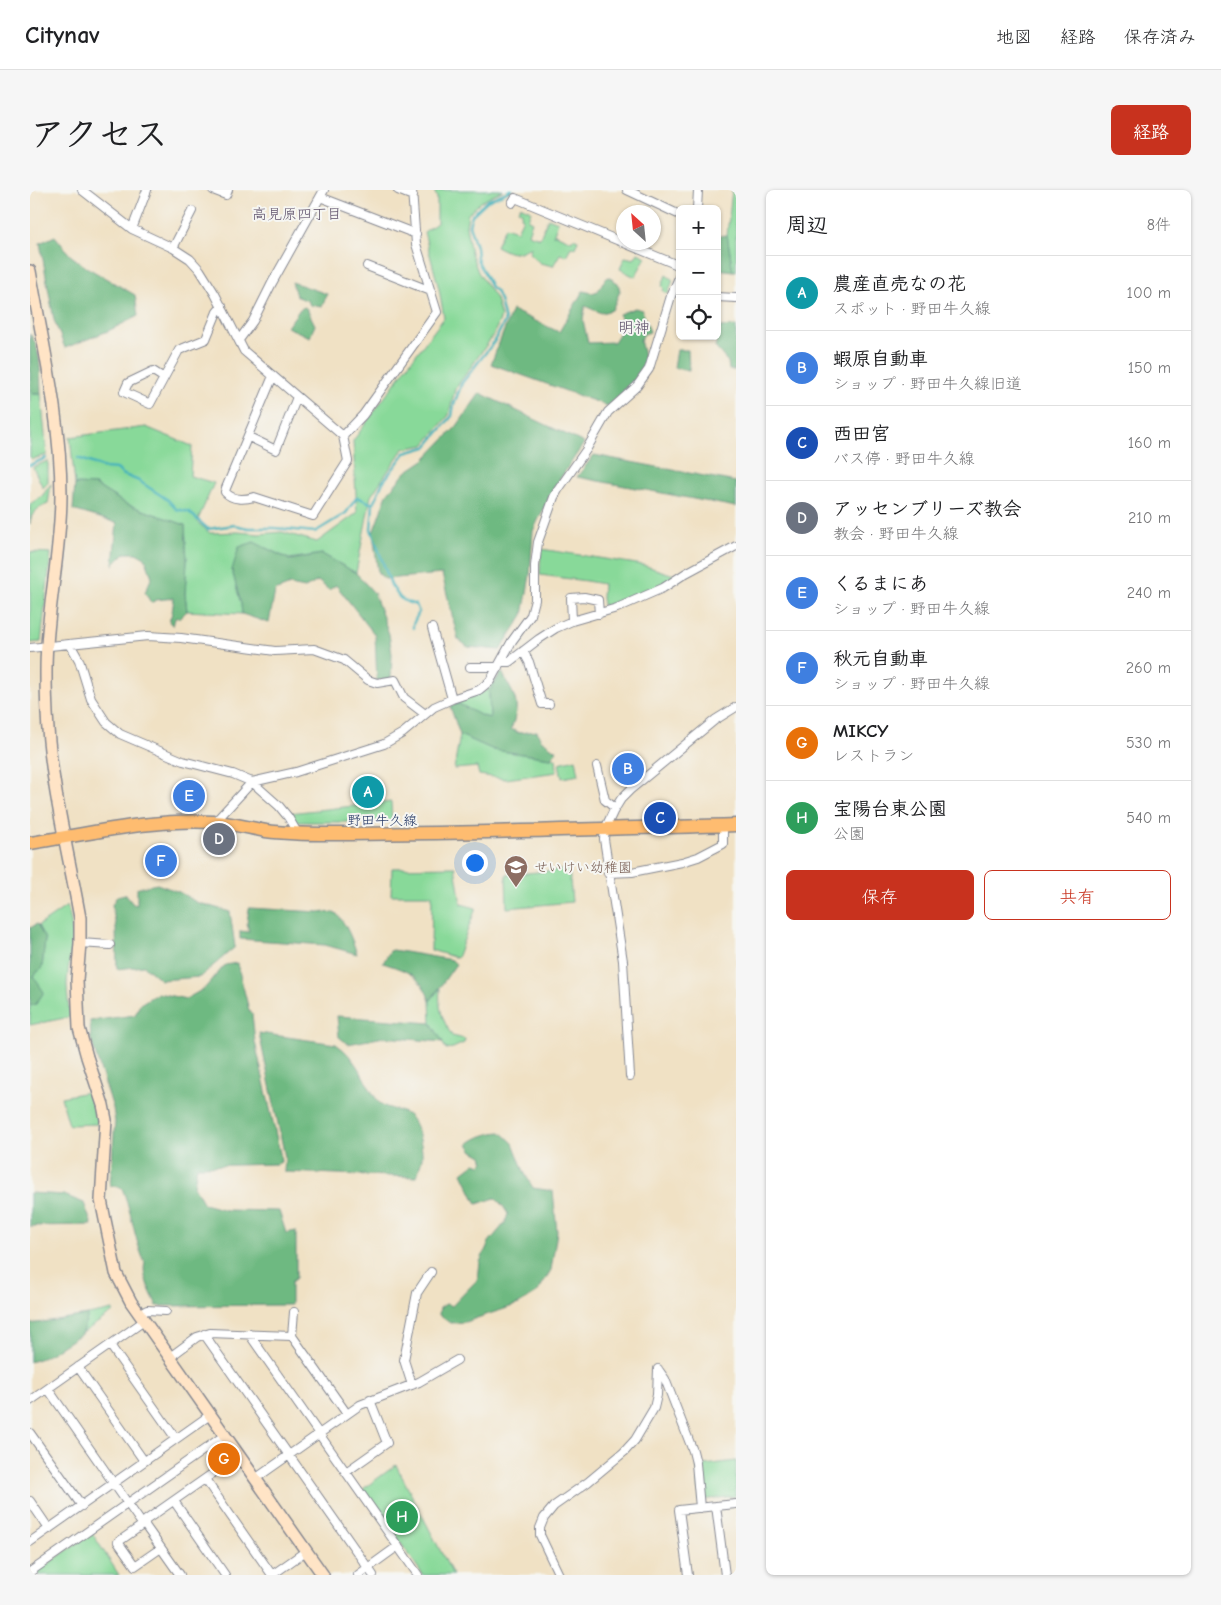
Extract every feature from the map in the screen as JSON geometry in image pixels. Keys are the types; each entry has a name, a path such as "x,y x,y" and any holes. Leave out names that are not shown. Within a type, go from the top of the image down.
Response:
{"main road":[{"name":"野田牛久線","path":"30,843 143,825 188,822 215,822 298,834 423,835 736,825"}],"street":[{"path":"82,190 132,229 184,254 200,270 222,306 244,351 343,436 348,460 312,516 254,497 245,500 227,494 226,488 273,376"},
{"path":"132,229 147,190"},
{"path":"213,190 226,195 228,190"},
{"path":"343,436 363,415 437,312 416,244 412,193 398,190"},
{"path":"627,190 676,213"},
{"path":"697,205 698,190"},
{"path":"238,340 253,321 322,193 416,234"},
{"path":"512,203 515,198 676,264"},
{"path":"173,248 192,211"},
{"path":"367,266 431,291"},
{"path":"30,271 54,408 60,465 60,528 47,646 46,695 48,731 80,918 80,943 76,980 80,1028 106,1120 102,1210 116,1273 125,1293 142,1318 323,1575"},
{"path":"215,822 252,782 296,772 384,744 403,732 425,714 452,699 470,694 486,685 500,665 512,641 532,616 535,600 535,566 538,542 554,498 586,450 608,412 637,386 649,369 676,296"},
{"path":"721,297 736,298"},
{"path":"164,378 153,371 128,382 124,392 150,404 164,378 178,350 206,339 217,312 222,306"},
{"path":"249,437 276,450 297,397"},
{"path":"470,667 500,665 509,662 550,632 572,622 617,608 663,588 686,573 736,546"},
{"path":"572,622 571,598 598,600 599,614"},
{"path":"432,628 452,699"},
{"path":"30,648 148,636 166,636 270,651 314,650 344,660 368,680 376,683 395,680 404,698 425,714"},
{"path":"70,644 79,660 91,699 106,722 120,734 183,762 233,774 252,782 279,806 298,834"},
{"path":"523,651 529,662 542,704 549,704"},
{"path":"630,1076 623,961 608,873 604,839 605,829 621,799 716,720 736,707"},
{"path":"597,766 605,800 615,808"},
{"path":"608,873 632,872 698,857 723,844 723,825"},
{"path":"80,943 110,945"},
{"path":"412,1385 404,1360 405,1350 410,1335 417,1293 431,1272"},
{"path":"30,1401 110,1345 142,1318 147,1310 166,1311"},
{"path":"294,1312 292,1336 347,1414"},
{"path":"170,1357 204,1334 219,1332 292,1336"},
{"path":"204,1334 373,1575"},
{"path":"249,1334 418,1575"},
{"path":"110,1345 176,1439"},
{"path":"255,1479 370,1400 412,1385 458,1360"},
{"path":"78,1367 144,1461"},
{"path":"559,1575 540,1535 540,1528 544,1518 554,1506 588,1482 624,1452 635,1440 654,1408 657,1395 658,1369 665,1379 693,1452 696,1463 700,1508"},
{"path":"48,1389 127,1503 180,1575"},
{"path":"346,1472 387,1443 370,1400"},
{"path":"30,1542 210,1415"},
{"path":"30,1432 82,1506"},
{"path":"30,1572 225,1435"},
{"path":"161,1548 135,1566 118,1542 144,1524 146,1520 239,1455"},
{"path":"205,1479 272,1575 306,1551"},
{"path":"30,1501 49,1529"},
{"path":"174,1502 225,1575"},
{"path":"688,1575 679,1510 736,1504"},
{"path":"716,1506 725,1575"},
{"path":"358,1575 398,1546"}],"green space":[{"path":"434,190 503,190 481,202 468,214 466,227 471,253 478,272 496,299 501,317 493,336 455,389 449,415 424,445 403,449 371,496 356,573 322,554 289,559 253,542 232,570 242,614 187,611 185,594 187,561 185,525 126,504 95,485 75,484 70,437 146,427 192,446 190,476 214,483 197,522 210,533 238,532 259,534 282,532 317,542 357,513 353,441 444,318 439,289 424,232 437,223 437,198"},
{"path":"732,190 736,190 736,271 733,271 727,235"},
{"path":"520,206 531,211 528,220 532,222 528,234 540,238 548,218 558,222 553,236 555,234 572,241 573,238 578,240 575,248 571,247 566,256 560,254 553,266 540,263 529,253 531,247 513,253 496,246 505,227 517,231 523,218 521,217 522,212 518,210"},
{"path":"727,235 733,271 721,270 721,236"},
{"path":"55,236 70,255 86,267 135,295 138,316 108,331 65,348 54,320 40,243"},
{"path":"638,253 646,257 635,277 620,269 625,257 634,259"},
{"path":"666,275 673,280 668,294 663,291 664,288 662,286"},
{"path":"608,277 618,283 620,291 612,310 601,313 585,306 583,320 588,343 614,342 624,326 619,314 635,308 642,310 650,332 644,334 640,340 646,364 643,370 629,387 608,406 491,364 512,310 559,332 583,291 592,293 598,291"},
{"path":"292,282 327,294 322,307 310,305 308,301 296,296"},
{"path":"305,307 315,325 310,337 287,327 300,309"},
{"path":"736,326 736,370 729,370 728,362 715,347 717,340 721,340 721,327"},
{"path":"30,334 37,347 41,394 33,394 30,388"},
{"path":"677,350 688,350 689,370 674,368"},
{"path":"30,388 33,394 41,394 47,455 32,459 30,457"},
{"path":"480,393 584,443 552,491 533,531 530,575 523,615 500,650 468,647 458,639 442,574 385,579 378,573 373,533 387,494 406,472 424,460 457,426"},
{"path":"594,455 736,482 736,507 577,477"},
{"path":"48,461 48,483 43,488 33,467"},
{"path":"51,484 48,504 36,511 32,516 30,524 30,504 42,496"},
{"path":"75,484 95,485 126,504 185,525 187,561 185,594 187,611 181,617 175,618 173,626 169,622 174,598 156,600 151,603 145,592 152,577 145,558 136,553 125,553 113,565 117,523 73,510"},
{"path":"254,542 290,560 322,554 356,573 374,593 389,634 392,654 391,678 377,681 375,635 336,585 329,590 318,581 305,588 290,585 275,591 269,623 242,614 232,570 239,547"},
{"path":"541,549 643,565 674,575 662,587 604,610 602,598 603,584 540,575"},
{"path":"30,552 51,553 41,642 30,643"},
{"path":"502,672 489,692 490,718 459,704 450,706 487,690"},
{"path":"502,672 513,694 516,705 511,729 519,733 537,731 541,740 557,751 551,758 494,750 460,735 450,706 459,704 490,718 489,692"},
{"path":"460,735 494,750 556,758 557,772 506,779 479,775 477,767 454,769"},
{"path":"576,759 579,775 562,778 559,763"},
{"path":"391,802 392,822 297,822 289,813"},
{"path":"455,867 461,904 476,908 457,958 431,950 432,895 391,895 392,868"},
{"path":"569,869 572,902 507,908 506,875"},
{"path":"157,884 179,892 196,902 230,912 235,947 200,977 161,980 144,966 117,969 116,927 112,905 117,896 125,894 133,904 137,905 137,888"},
{"path":"67,906 72,928 67,985 70,1017 30,1025 30,1006 36,1004 33,976 42,968 45,939 38,926"},
{"path":"249,908 336,913 346,927 357,954 325,945 240,939 240,931 249,932 247,923"},
{"path":"37,924 45,939 42,968 33,976 44,992 36,1004 30,1006 30,928"},
{"path":"390,951 452,960 456,964 430,1001 422,985 412,975 383,963"},
{"path":"237,963 249,1010 252,1014 255,1042 281,1162 277,1164 197,1166 194,1186 204,1204 226,1210 279,1211 286,1233 296,1231 296,1278 291,1282 291,1305 157,1306 144,1274 145,1263 122,1188 110,1185 115,1122 113,1108 91,1040 90,1021 135,1015 140,1004 158,993 186,999 205,988 225,965"},
{"path":"440,988 440,1007 446,1024 452,1036 465,1039 464,1043 453,1048 446,1049 431,1023 430,1001"},
{"path":"337,1016 431,1023 443,1042 384,1037 348,1044 339,1037"},
{"path":"259,1033 336,1044 343,1049 354,1062 377,1100 387,1107 408,1115 414,1123 419,1135 422,1153 417,1177 284,1172 285,1157"},
{"path":"88,1092 97,1113 98,1124 69,1125 61,1097"},
{"path":"501,1132 513,1143 525,1174 533,1188 553,1191 557,1232 551,1270 537,1293 519,1304 465,1322 450,1323 439,1315 440,1308 446,1304 452,1306 478,1279 480,1262 489,1242 505,1223 508,1214 495,1198 477,1204 462,1173 475,1163 481,1165 484,1162 482,1156 473,1151 468,1144 484,1135"},
{"path":"30,1193 64,1195 84,1203 92,1225 30,1226"},
{"path":"113,1310 113,1312 81,1334 88,1315"},
{"path":"88,1315 81,1334 45,1357 30,1362 30,1324"},
{"path":"736,1461 736,1496 700,1500 697,1466"},
{"path":"396,1465 453,1575 423,1575 363,1489"},
{"path":"92,1533 119,1575 39,1575 36,1572"}],"waterway":[{"path":"373,504 383,482 405,453 426,447 452,416 454,404 462,383 494,342 505,321 496,291 491,287 477,259 476,247 469,225 472,215 487,201 511,190"},
{"path":"30,465 46,458"},
{"path":"78,458 105,468 117,469 122,474 139,481 168,500 176,509 189,512 208,529 234,525 248,528 275,528 315,532 346,513 357,497 373,504 371,529 391,585 400,598 416,605 419,612 413,628"}],"place":[{"name":"蝦原自動車","path":"628,769"},
{"name":"農産直売なの花","path":"368,792"},
{"name":"くるまにあ","path":"189,796"},
{"name":"西田宮","path":"660,818"},
{"name":"アッセンブリーズ教会","path":"219,839"},
{"name":"秋元自動車","path":"161,861"},
{"name":"せいけい幼稚園","path":"516,888"},
{"name":"MIKCY","path":"224,1459"},
{"name":"宝陽台東公園","path":"402,1517"}],"district":[{"name":"高見原四丁目","path":"297,214"},
{"name":"明神","path":"634,327"}]}
